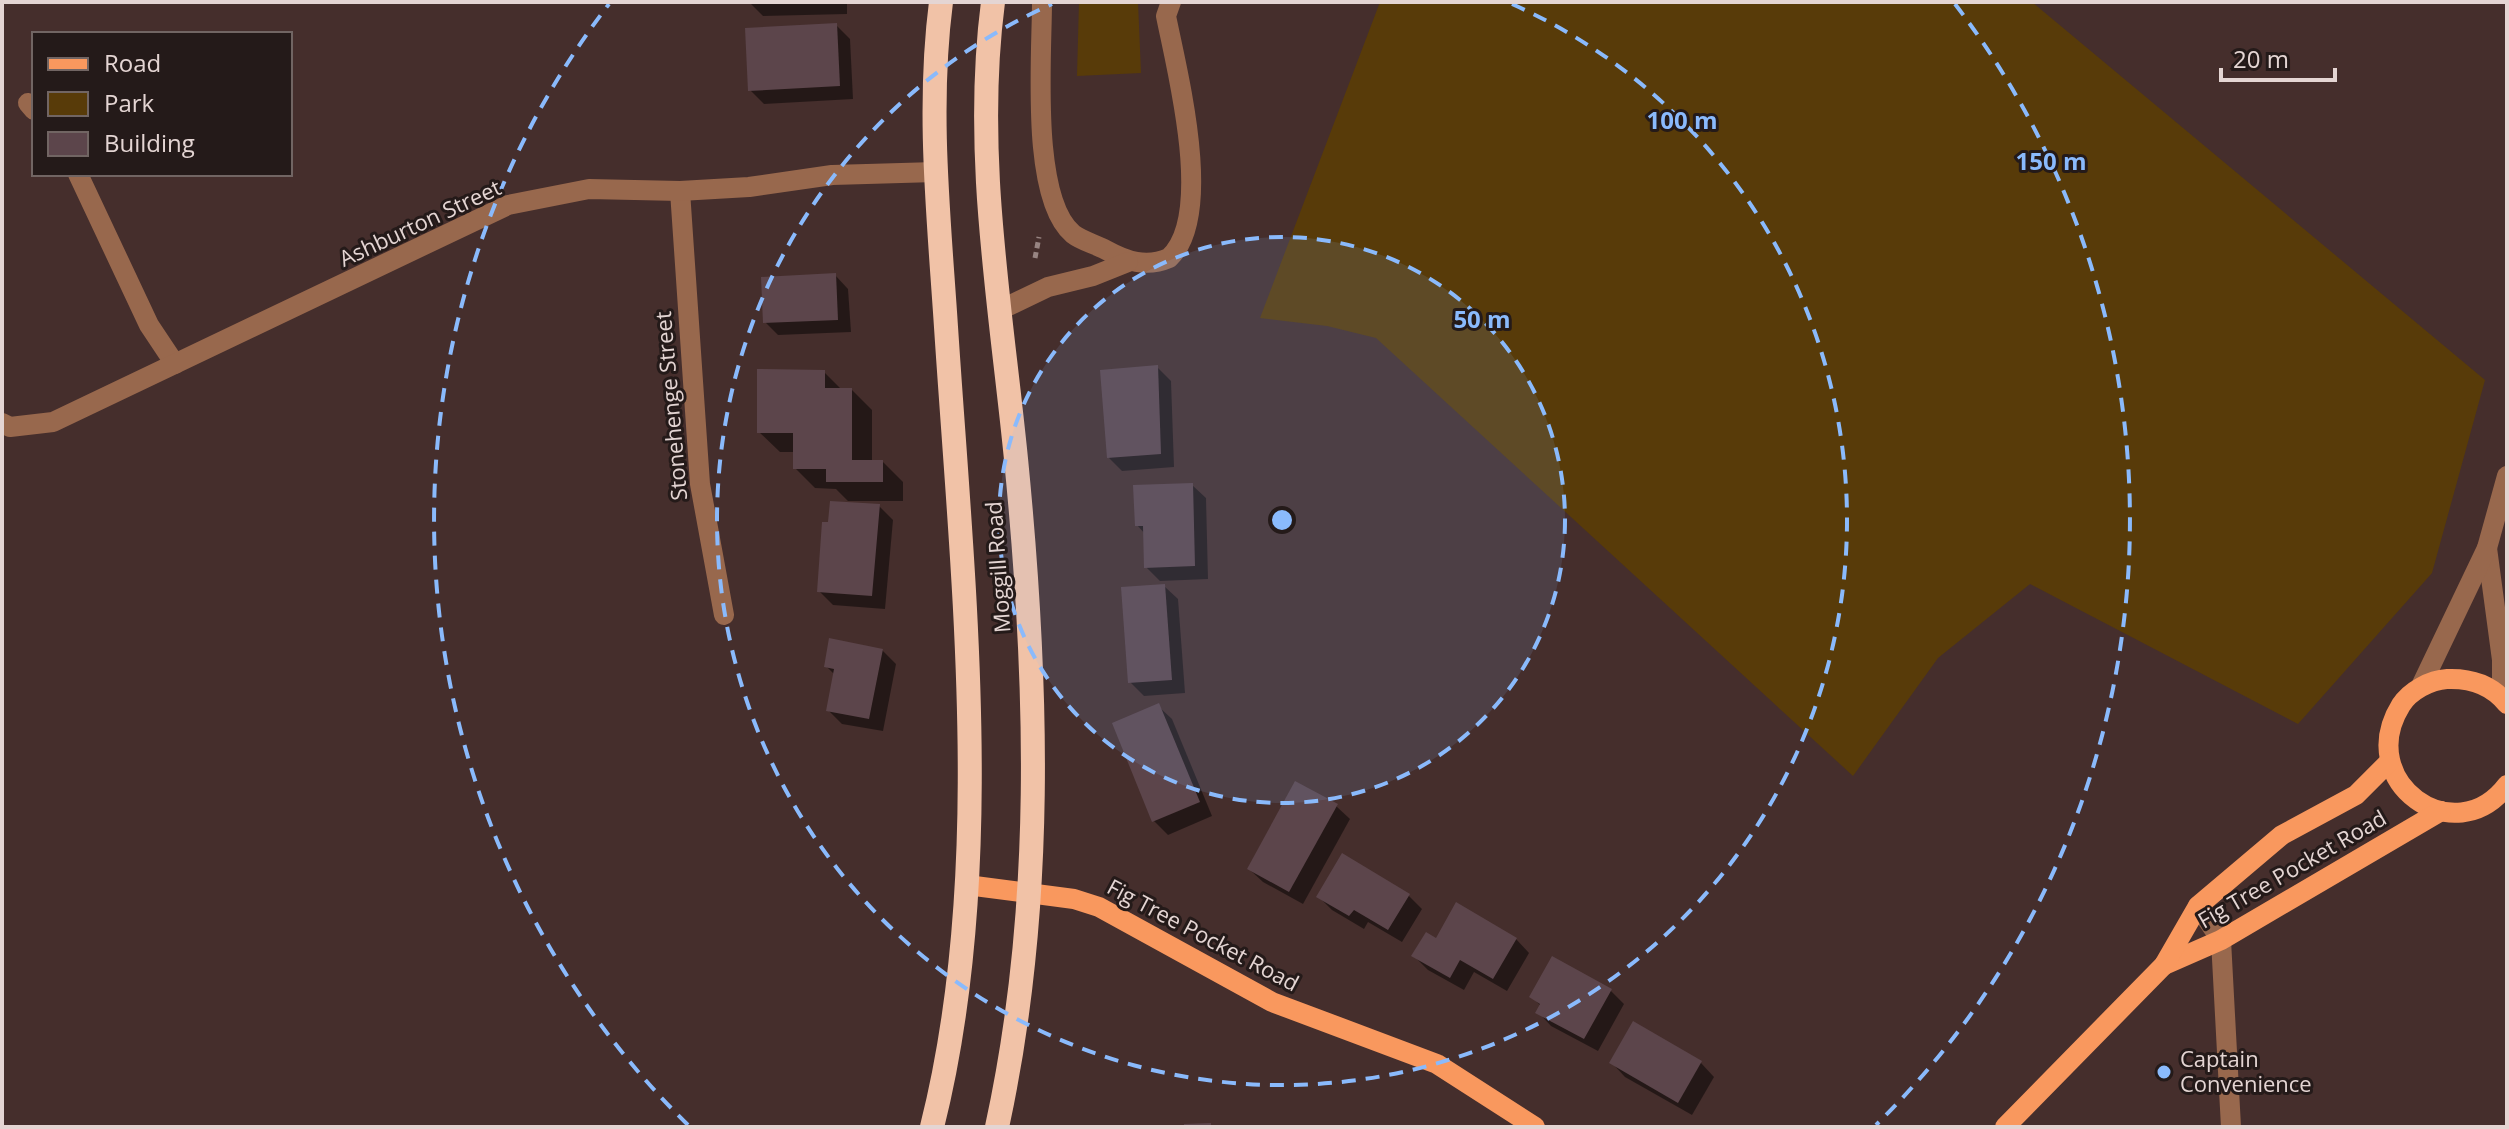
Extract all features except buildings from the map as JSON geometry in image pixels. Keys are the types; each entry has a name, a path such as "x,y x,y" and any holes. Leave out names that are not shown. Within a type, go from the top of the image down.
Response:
{"highway":[{"name":"Moggill Road","path":"932,1127 952,1032 967,885 961,563 936,172 934,97 941,2"},
{"name":"Moggill Road","path":"993,2 985,103 986,175 1027,581 1033,704 1031,893 1015,1035 997,1127"}],"main road":[{"path":"2504,701 2484,684 2463,678 2442,679 2421,686 2404,700 2392,719 2387,740 2389,762 2408,794 2441,811 2462,812 2482,806 2507,805"},
{"name":"Fig Tree Pocket Road","path":"2005,1127 2164,965 2198,906 2282,835 2356,795 2389,762"},
{"path":"2482,806 2507,785"},
{"name":"Fig Tree Pocket Road","path":"2164,965 2221,940 2441,811"},
{"name":"Fig Tree Pocket Road","path":"967,885 1031,893 1099,907 1272,1002 1437,1064 1535,1127"}],"street":[{"path":"1042,2 1042,152 1053,202 1072,233 1128,262"},
{"path":"1000,310 1048,287 1093,276 1128,262 1169,258 1185,232 1193,160 1166,16 1171,2"},
{"name":"Ashburton Street","path":"2,423 10,427 53,422 508,205 589,189 680,191 749,187 832,175 936,172"},
{"path":"79,176 149,325 175,364"},
{"name":"Stonehenge Street","path":"680,191 700,484 724,615"},
{"path":"2421,686 2487,548 2507,476"},
{"path":"2487,548 2502,660 2504,701"},
{"path":"2198,906 2221,940 2231,1127"}],"path":[{"path":"1035,258 1036,242 1041,233"}],"green space":[{"path":"1079,2 1138,2 1141,73 1077,76"},
{"path":"1380,2 2032,2 2485,380 2432,573 2298,724 2030,584 1938,658 1853,776 1376,338 1327,326 1260,318"}],"place":[{"name":"Captain Convenience","path":"2164,1072"}]}
